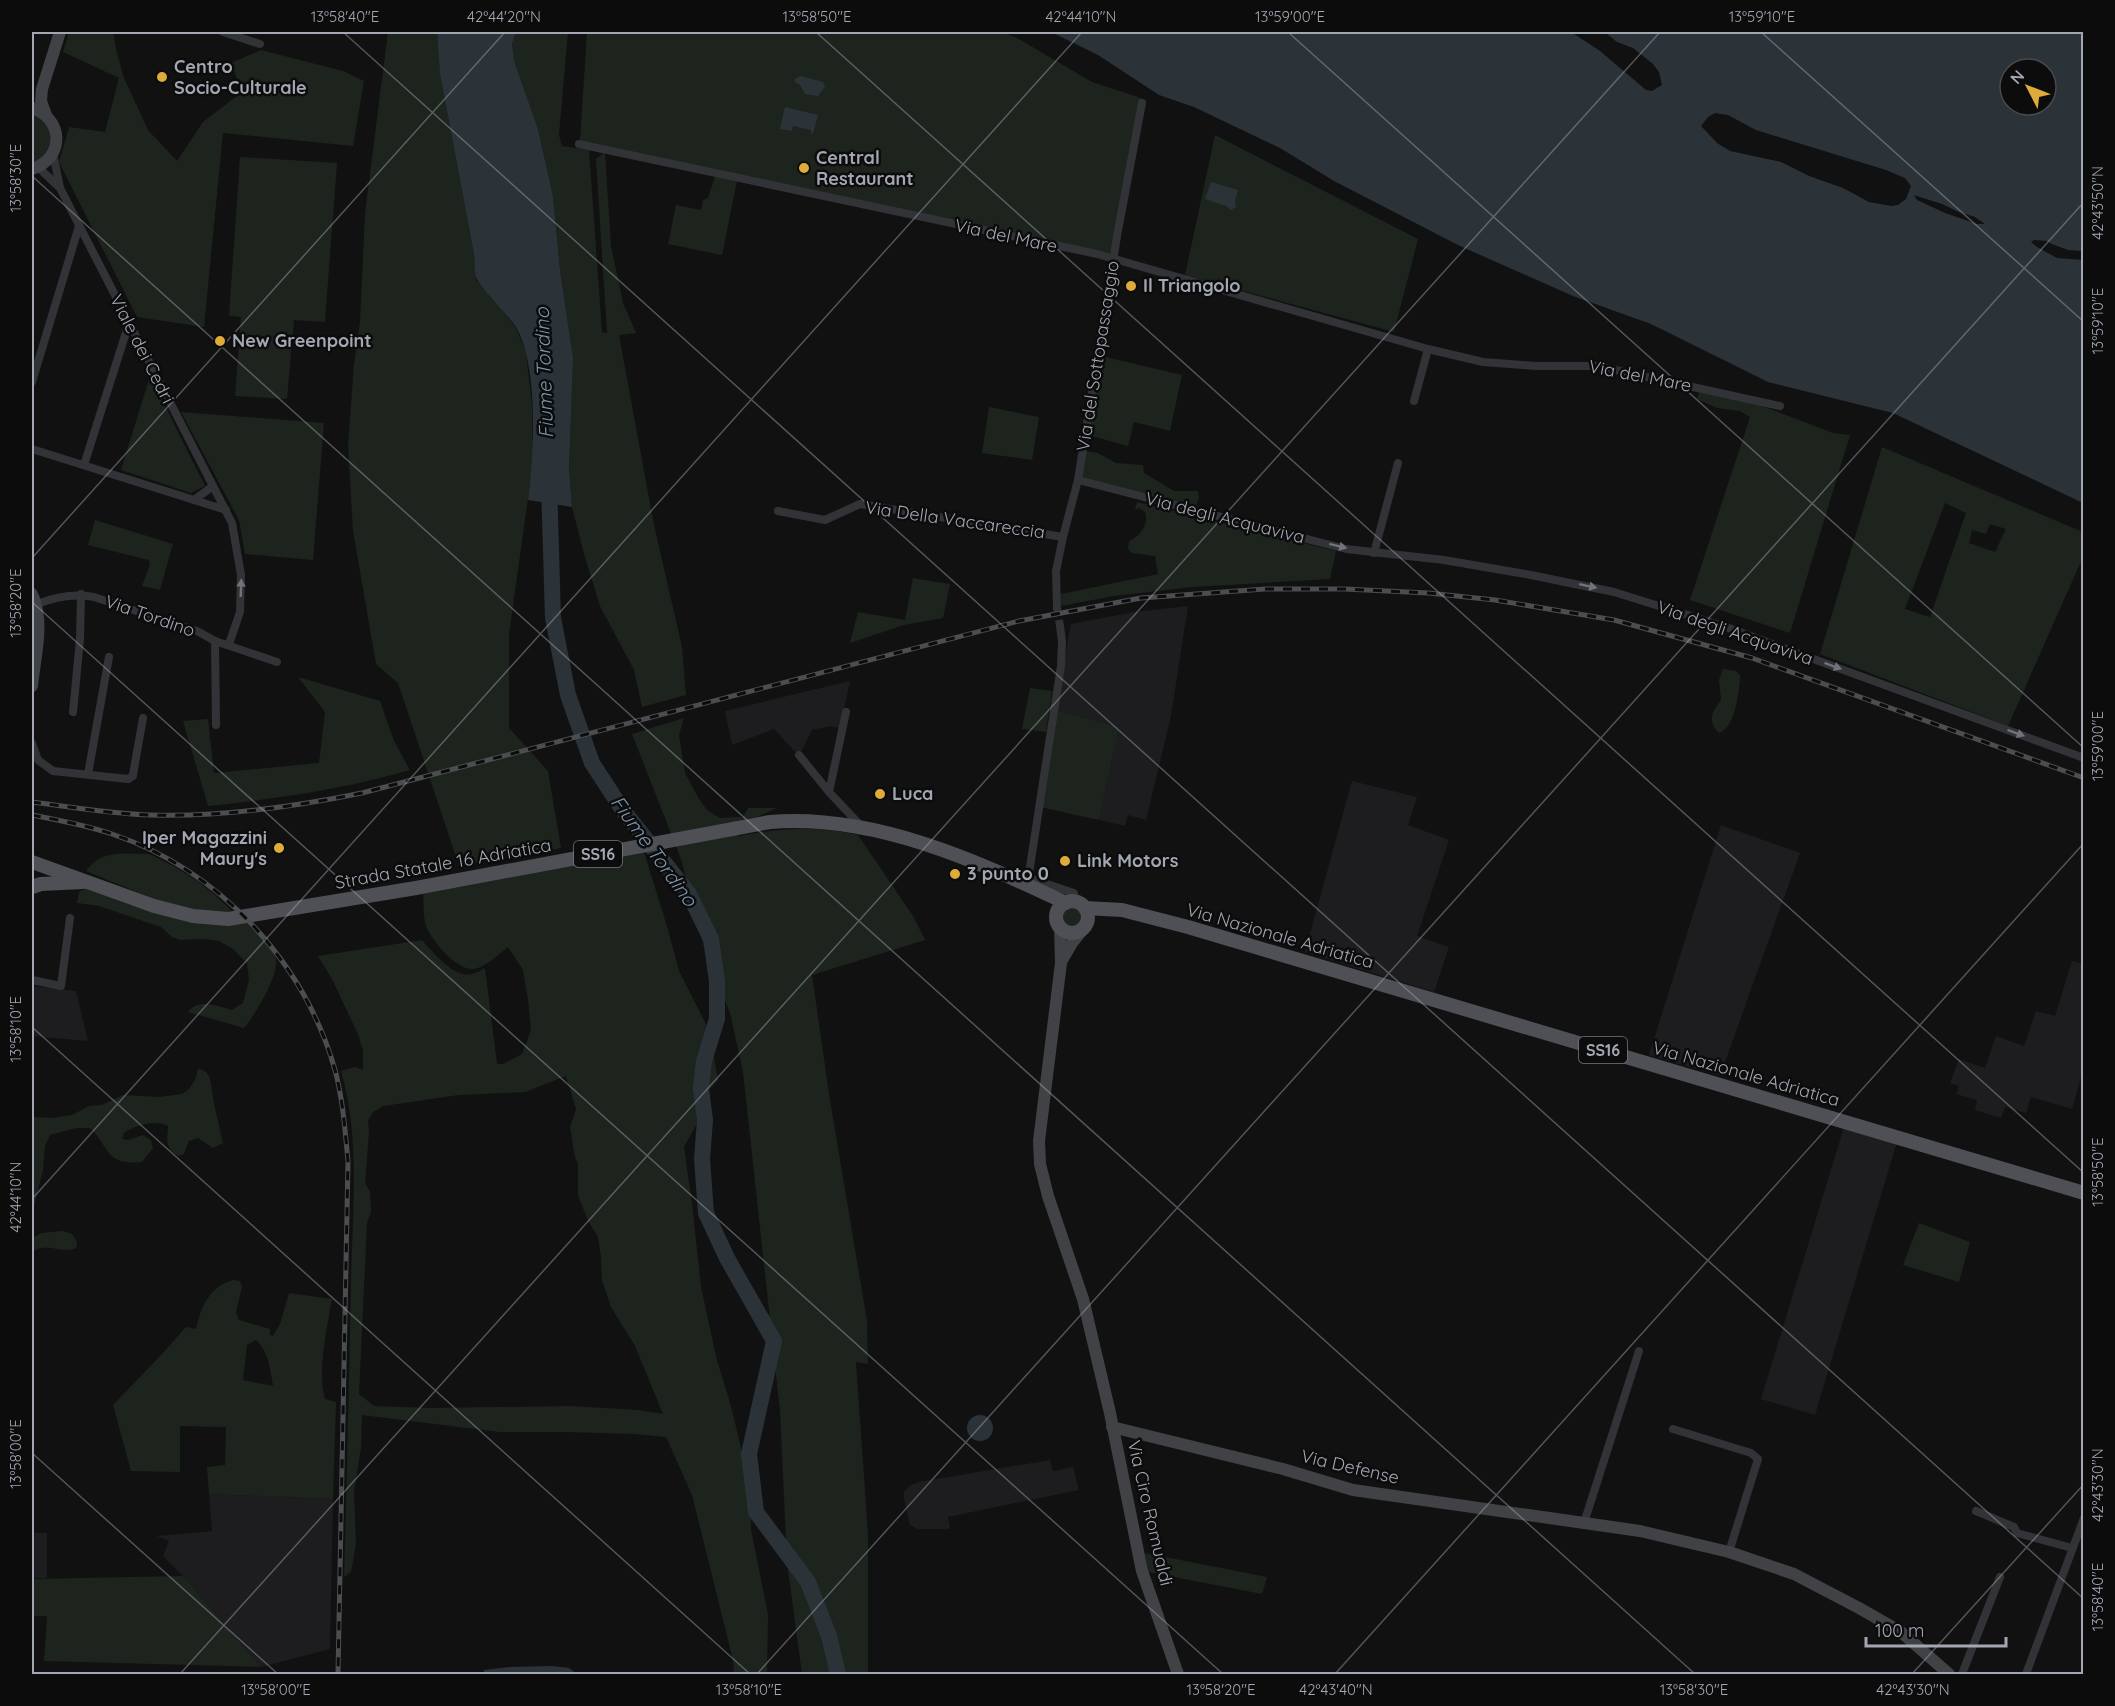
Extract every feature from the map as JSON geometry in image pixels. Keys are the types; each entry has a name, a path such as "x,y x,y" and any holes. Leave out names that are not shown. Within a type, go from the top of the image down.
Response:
{"main road":[{"name":"Via Nazionale Adriatica","path":"738,828 790,820 834,822 926,844 1075,904 1122,910 1188,927 2084,1193"},
{"name":"Strada Statale 16 Adriatica","path":"86,882 154,906 193,916 228,919 457,881 738,828"},
{"name":"SS16","path":"32,862 86,882"},
{"path":"32,887 41,884 86,882"},
{"name":"Via Nazionale Adriatica","path":"1028,884 1047,905 1059,925"},
{"path":"1084,927 1088,916 1075,904 1058,911 1059,925 1074,933 1122,910"}],"street":[{"path":"35,168 53,153 56,144 53,123 46,115 41,101 42,89 60,32"},
{"path":"223,32 260,44"},
{"path":"32,101 42,89"},
{"name":"Via del Sottopassaggio","path":"1057,608 1056,571 1078,480 1113,259 1142,103"},
{"path":"32,108 46,115"},
{"name":"Via del Mare","path":"579,144 1113,259 1428,349 1484,362 1536,366 1597,366 1780,406"},
{"name":"Viale dei Cedri","path":"53,153 60,188 226,510"},
{"name":"Viale dei Cedri","path":"35,168 60,188"},
{"path":"32,382 79,226"},
{"path":"84,465 129,323"},
{"path":"1414,401 1428,349"},
{"path":"32,450 226,510 232,524 242,575 240,612 229,644"},
{"path":"1374,553 1398,463"},
{"name":"Via degli Acquaviva","path":"1078,480 1346,549 1464,563 1614,592 1726,627 2084,758"},
{"path":"194,500 213,486"},
{"name":"Via Della Vaccareccia","path":"778,511 825,520 860,504 1063,537"},
{"path":"73,712 80,639 81,594"},
{"name":"Via Tordino","path":"34,599 81,594 197,630 215,641 216,725"},
{"path":"32,686 38,618 34,599"},
{"path":"1060,626 1061,666 1029,873 1032,879 1074,893 1075,904"},
{"path":"215,641 277,662"},
{"path":"88,774 109,657"},
{"path":"829,792 846,712"},
{"path":"32,742 38,760 48,769 68,774 128,779 133,776 143,718"},
{"path":"800,755 856,826"},
{"path":"32,980 61,986 70,918"},
{"name":"Via Ciro Romualdi","path":"1059,925 1061,963 1040,1129 1040,1164 1048,1196 1083,1299 1142,1571 1178,1674"},
{"path":"1061,963 1084,927"},
{"path":"1584,1523 1639,1351"},
{"name":"Via Defense","path":"1112,1427 1283,1469 1353,1490 1666,1536 1729,1552 1794,1574 1859,1608 1901,1632 1949,1674"},
{"path":"1673,1429 1751,1453 1758,1459 1729,1552"},
{"path":"1976,1511 2014,1527 2017,1533 2072,1548"},
{"path":"2026,1674 2084,1518"},
{"path":"1962,1674 2000,1577"}],"shaded area":[{"path":"69,32 113,32 124,78 148,130 177,161 203,122 242,92 231,63 261,50 343,71 364,81 353,146 223,133 204,327 137,317 59,162 69,127 105,132 119,78 63,52"},
{"path":"388,32 437,32 440,74 474,254 476,280 516,328 526,353 532,405 533,463 509,634 509,728 548,771 561,848 459,866 398,683 376,664 353,531 348,445 360,322 365,213"},
{"path":"516,32 568,32 559,135 562,146 589,150 602,332 607,333 596,159 605,152 611,246 623,303 636,333 619,335 654,525 682,647 686,695 642,707 634,670 600,606 572,507 569,469 573,359 560,270 553,196 538,129 514,62 512,44"},
{"path":"587,32 1002,32 1019,39 1092,82 1141,98 1110,255 580,140"},
{"path":"32,115 46,125 50,139 46,152 32,163"},
{"path":"1215,135 1418,239 1394,332 1185,275"},
{"path":"240,157 337,163 325,322 294,320 287,399 235,396 241,317 229,316"},
{"path":"715,176 737,181 722,255 668,244 676,205 701,210 703,200 708,198"},
{"path":"1101,356 1182,375 1170,431 1134,422 1128,446 1088,435"},
{"path":"150,376 205,486 191,493 121,470"},
{"path":"1700,389 1754,403 1833,433 1850,435 1790,633 1690,600 1750,417 1740,411 1717,408 1697,399"},
{"path":"989,407 1039,417 1032,460 982,453"},
{"path":"181,412 324,423 313,560 245,554 239,520"},
{"path":"1882,447 2083,532 2083,557 2008,726 1820,654","holes":["1945,503 1966,513 1930,617 1905,609","1990,524 2006,529 1995,552 1969,543 1972,530 1986,534"]},
{"path":"1086,451 1098,453 1116,463 1143,465 1144,473 1174,491 1198,491 1196,507 1082,478"},
{"path":"1137,502 1336,551 1330,579 1193,587 1114,596 1061,606 1061,594 1158,574 1155,556 1132,553 1128,549 1129,541 1140,533 1146,521 1145,512 1139,508 1135,510"},
{"path":"95,520 173,544 160,590 142,586 150,565 149,560 88,545"},
{"path":"913,578 950,584 943,618 904,625 850,643 858,612 905,620"},
{"path":"1188,606 1171,716 1146,820 1128,815 1125,826 1099,820 1119,727 1055,710 1071,624 1134,612"},
{"path":"1723,669 1736,671 1740,675 1740,681 1732,718 1724,730 1719,733 1715,729 1712,716 1721,700 1719,680"},
{"path":"298,677 380,701 394,741 410,770 360,783 310,792 208,806 183,721 208,719 214,773 319,763 325,712"},
{"path":"850,681 840,728 830,726 812,730 799,756 774,729 732,745 725,711"},
{"path":"1030,688 1052,691 1046,732 1022,729"},
{"path":"1055,710 1119,727 1099,820 1040,807"},
{"path":"684,718 679,735 685,773 707,810 720,818 740,817 742,819 748,808 777,808 757,817 736,821 739,836 798,829 827,830 858,835 913,916 925,940 812,975 829,1094 867,1321 868,1364 856,1362 868,1534 868,1674 802,1674 787,1562 780,1411 743,1072 730,1013 706,954 681,859 632,734"},
{"path":"1352,781 1417,797 1408,825 1449,840 1417,936 1449,947 1434,992 1305,952"},
{"path":"1721,825 1800,853 1720,1076 1649,1055"},
{"path":"644,852 679,971 709,1030 718,1080 696,1103 699,1120 684,1147 701,1287 717,1360 731,1406 750,1486 751,1529 768,1615 767,1674 734,1674 733,1660 692,1495 666,1437 567,1432 500,1432 362,1415 361,1448 354,1491 356,1544 351,1572 344,1577 354,1177 351,1123 341,1071 355,1067 363,1070 363,1051 358,1034 332,979 318,956 422,940 451,969 472,974 485,968 497,1064 503,1064 522,1054 531,1030 523,970 508,947 478,968 466,968 459,965 445,954 429,932 424,919 423,894","holes":["566,1076 576,1109 570,1127 578,1164 578,1195 588,1221 598,1237 602,1280 611,1307 635,1346 663,1414 638,1410 570,1406 431,1408 374,1406 359,1394 367,1223 371,1212 370,1192 365,1183 368,1120 373,1112 383,1106 459,1095 525,1092"]},
{"path":"114,854 149,854 193,878 231,910 224,914 171,906 86,871 99,859"},
{"path":"87,888 145,910 165,915 204,922 246,923 259,935 275,956 276,967 270,986 244,1028 188,1012 197,1005 203,1004 232,1010 243,1003 249,980 247,963 233,949 219,941 180,940 172,937 161,927 99,906 77,903 79,892"},
{"path":"1068,905 1078,905 1085,912 1085,922 1078,929 1068,929 1061,922 1061,912"},
{"path":"2072,961 2084,964 2083,1070 2072,1109 2031,1097 2026,1113 2005,1107 2001,1118 1975,1110 1977,1100 1956,1094 1959,1086 1950,1083 1959,1059 1985,1068 1996,1036 2024,1046 2036,1011 2055,1016"},
{"path":"32,986 76,991 88,1041 32,1036"},
{"path":"198,1068 206,1072 210,1078 223,1143 213,1148 198,1138 189,1141 184,1154 178,1156 171,1150 168,1143 168,1126 157,1123 145,1124 124,1133 122,1139 128,1140 143,1135 151,1140 153,1148 142,1162 130,1162 121,1161 110,1154 90,1128 76,1128 50,1135 45,1146 43,1170 32,1215 32,1124 34,1117 53,1118 72,1115 89,1106 102,1105 123,1095 159,1097 182,1094 189,1089 196,1078"},
{"path":"1844,1127 1897,1142 1815,1415 1761,1399"},
{"path":"1919,1223 1970,1242 1959,1282 1903,1265"},
{"path":"63,1231 72,1234 77,1242 76,1248 65,1250 44,1248 32,1252 32,1238 41,1233"},
{"path":"233,1280 240,1281 242,1287 236,1312 239,1320 270,1329 270,1335 273,1336 280,1324 289,1293 332,1299 322,1376 325,1399 336,1402 333,1499 209,1494 207,1467 225,1465 226,1427 180,1426 180,1472 131,1471 113,1405 186,1327 196,1329 207,1299 225,1283","holes":["256,1340 268,1362 273,1386 243,1380 247,1345"]},
{"path":"1050,1460 1053,1471 1073,1467 1079,1490 948,1517 950,1529 918,1529 910,1525 904,1499 904,1492 909,1486 919,1482"},
{"path":"209,1494 333,1499 330,1649 261,1667 163,1556 169,1541 157,1536 212,1531"},
{"path":"32,1533 47,1533 47,1578 32,1578"},
{"path":"1145,1553 1267,1577 1262,1594 1148,1572"},
{"path":"183,1576 261,1667 44,1661 47,1616 32,1616 32,1579"},
{"path":"923,1672 922,1674 868,1674"}],"water":[{"path":"437,32 516,32 512,44 514,61 538,129 553,196 560,270 573,358 569,469 572,507 528,500 533,412 528,365 516,327 476,277 474,254 440,74"},
{"path":"1051,32 2083,32 2083,503 1893,413 1768,382 1651,324 1573,296 1460,246 1334,181 1280,148 1194,107 1159,95 1098,55"},
{"path":"800,76 823,82 825,87 818,96 805,94 800,85 795,82 795,79"},
{"path":"785,107 818,115 813,134 811,130 793,126 792,131 780,129"},
{"path":"1211,182 1238,190 1236,207 1231,210 1205,199"},
{"path":"980,1415 989,1419 993,1428 989,1437 980,1441 971,1437 967,1428 971,1419"},
{"path":"509,1667 569,1668 577,1674 483,1674 484,1670"}],"pier":[{"path":"1571,32 1605,32 1617,42 1633,48 1653,64 1659,72 1662,85 1652,91 1646,90 1600,51"},
{"path":"1715,113 1728,115 1756,130 1905,178 1911,186 1906,199 1898,205 1891,206 1869,202 1843,188 1809,176 1781,162 1730,151 1717,143 1701,126 1708,117"},
{"path":"1914,195 1975,217 1985,224 1977,224 1945,213 1917,200"},
{"path":"2034,240 2047,241 2068,250 2083,251 2083,260 2057,258 2037,247 2031,242"}],"waterway":[{"name":"Fiume Tordino","path":"549,483 553,618 568,695 592,763 622,809 689,894 711,939 717,981 717,1019 704,1061 701,1089 705,1120 702,1159 706,1213 727,1258 774,1341 749,1454 756,1512 808,1582 829,1636 838,1674"}],"tunnel":[{"path":"1057,608 1060,626"}],"railway":[{"path":"32,802 151,815 231,813 310,803 362,793 1019,621 1141,598 1265,589 1345,589 1428,593 1495,600 1614,620 1752,658 2084,778"},
{"path":"32,815 112,834 151,850 188,871 221,896 252,925 279,957 302,992 321,1030 338,1081 348,1161 338,1674"}],"place":[{"name":"Centro Socio-Culturale","path":"162,77"},
{"name":"Central Restaurant","path":"804,168"},
{"name":"Il Triangolo","path":"1131,286"},
{"name":"New Greenpoint","path":"220,341"},
{"name":"Luca","path":"880,794"},
{"name":"Iper Magazzini Maury's","path":"279,848"},
{"name":"Link Motors","path":"1065,861"},
{"name":"3 punto 0","path":"955,874"}]}
